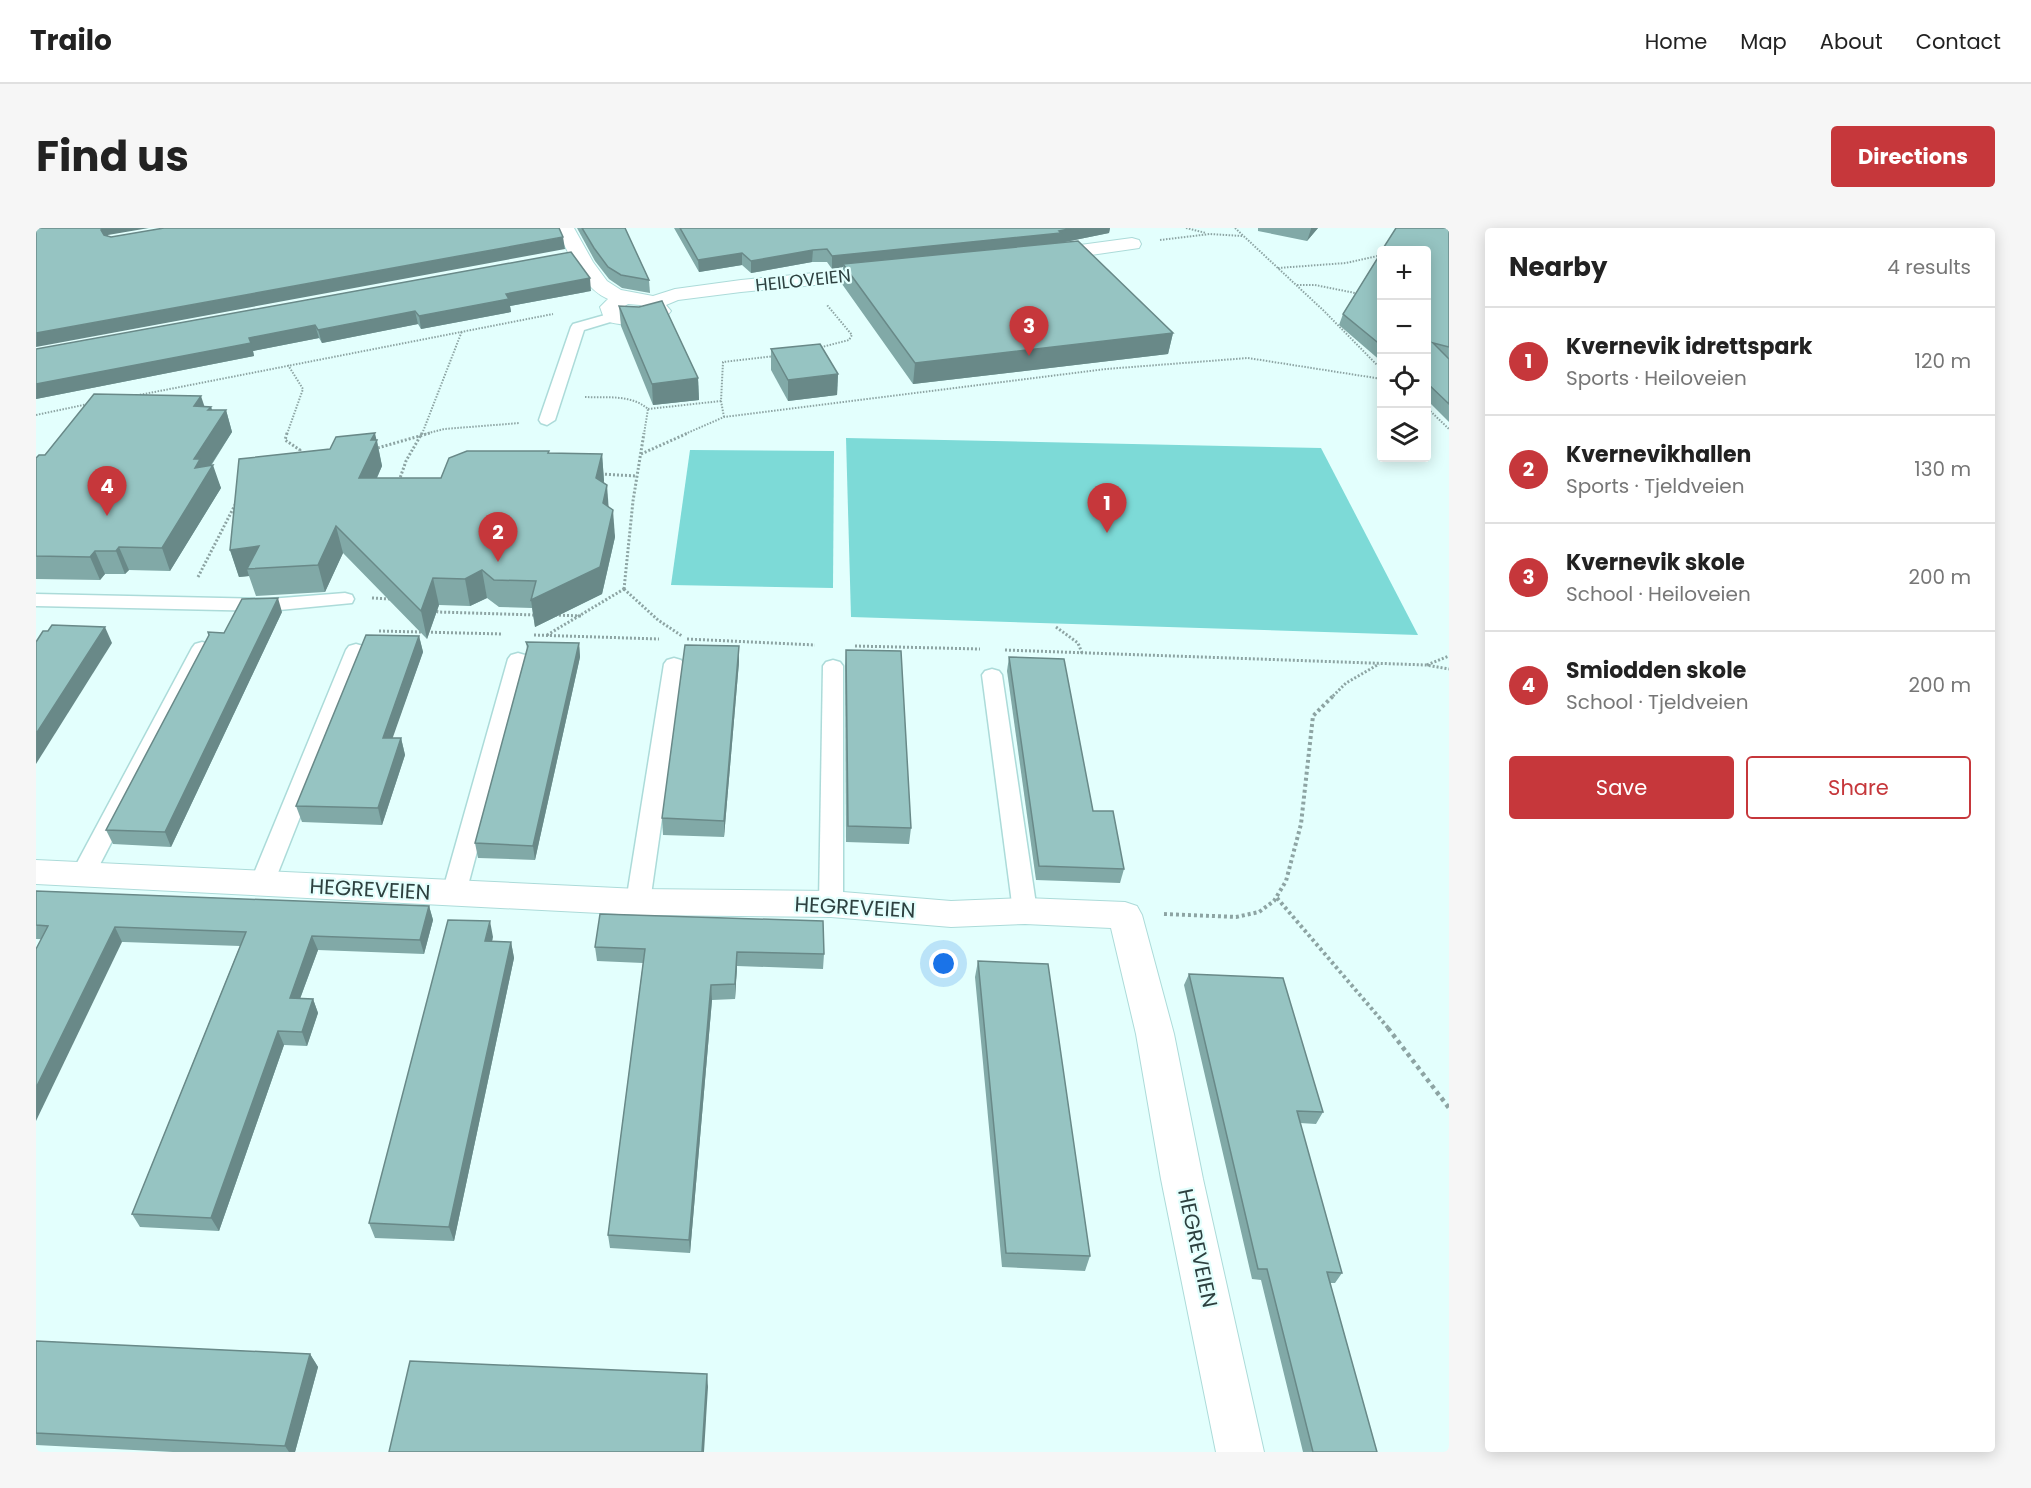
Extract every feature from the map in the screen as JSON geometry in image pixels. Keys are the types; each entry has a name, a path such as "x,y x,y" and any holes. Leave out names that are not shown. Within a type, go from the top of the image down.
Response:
{"street":[{"path":"565,228 578,255 614,294 655,302 661,311 650,319 630,322 612,317 610,307 614,294"},
{"path":"1023,258 1132,244"},
{"path":"557,259 578,255"},
{"name":"HEILOVEIEN","path":"655,302 675,295 902,270"},
{"name":"HEGREVEIEN","path":"36,872 639,902 831,904 951,914 1024,911 1125,915 1155,1034 1182,1179 1240,1452"}],"lane":[{"path":"547,420 578,327 612,317"},
{"path":"38,602 268,605 345,599"},
{"path":"83,874 202,648"},
{"path":"262,883 356,650"},
{"path":"454,893 518,659"},
{"path":"639,902 674,664"},
{"path":"831,904 833,666"},
{"path":"992,675 1024,911"}],"path":[{"path":"1186,228 1210,234 1243,236"},
{"path":"1235,228 1377,365"},
{"path":"1132,244 1210,234"},
{"path":"1278,268 1346,263 1377,256"},
{"path":"810,279 852,335 849,340 811,350"},
{"path":"1296,285 1315,285 1363,294"},
{"path":"130,396 462,330 582,309 592,292 614,294"},
{"path":"396,489 406,461 421,436 462,330"},
{"path":"724,417 721,401 723,362 779,356"},
{"path":"641,454 724,417 1043,375 1248,358 1377,378"},
{"path":"288,365 303,389 285,440 300,450 298,460"},
{"path":"557,395 634,400 644,404 648,409 636,476 624,590"},
{"path":"648,409 721,401"},
{"path":"36,415 95,403"},
{"path":"1427,408 1449,429"},
{"path":"372,449 444,429 547,420"},
{"path":"590,473 636,476"},
{"path":"184,603 238,498"},
{"path":"545,636 624,590"},
{"path":"624,590 658,620 686,639"},
{"path":"345,599 396,599"},
{"path":"430,608 438,612 538,615"},
{"path":"549,615 581,616"},
{"path":"1056,627 1078,643 1082,653"},
{"path":"371,631 508,634"},
{"path":"532,635 665,639"},
{"path":"676,639 823,645"},
{"path":"845,646 983,649"},
{"path":"994,650 1426,665 1449,669"},
{"path":"1426,665 1449,656"},
{"path":"1125,915 1237,916 1261,912 1277,898 1292,869 1305,801 1313,716 1346,683 1380,664"},
{"path":"1277,898 1375,1011 1449,1108"}],"shaded area":[{"path":"846,438 1321,448 1418,635 851,617"},
{"path":"690,450 834,451 833,588 671,585"}],"building":[{"path":"36,228 102,228 104,235 111,237 164,228 559,228 563,237 36,333"},
{"path":"582,228 625,228 649,280 621,275 608,267"},
{"path":"680,228 1073,228 1059,231 1061,233 832,256 827,249 813,250 751,261 742,253 698,260"},
{"path":"1396,228 1449,228 1449,347 1433,343 1449,359 1449,404 1431,387 1431,246 1385,246"},
{"path":"1078,241 1173,333 915,363 843,264"},
{"path":"571,252 590,278 506,294 509,299 419,316 415,311 318,330 315,325 249,338 251,343 36,384 36,349"},
{"path":"1377,259 1377,342 1343,314"},
{"path":"662,301 698,378 652,384 619,306 639,307"},
{"path":"820,344 838,374 788,380 771,349"},
{"path":"94,394 201,396 194,406 211,407 208,410 226,410 194,459 200,459 195,468 213,465 162,548 119,547 116,551 95,551 90,557 36,556 36,458 39,455 45,455"},
{"path":"375,433 371,440 377,440 359,478 441,478 449,458 467,451 549,451 548,453 602,454 596,478 607,485 603,503 613,510 600,567 531,600 536,581 494,580 482,570 465,579 433,578 421,611 336,526 318,565 247,569 259,546 230,550 239,459 330,449 336,437"},
{"path":"278,598 165,832 106,830 209,635 208,632 224,633 242,599"},
{"path":"52,625 105,627 36,734 36,642 43,631 48,631"},
{"path":"366,635 419,636 383,738 401,738 378,808 296,806"},
{"path":"526,642 579,643 533,846 475,843 528,646"},
{"path":"685,645 739,646 724,821 662,818"},
{"path":"846,650 901,651 911,828 848,826"},
{"path":"1009,657 1064,659 1093,811 1113,811 1124,869 1039,866"},
{"path":"36,891 429,906 420,940 312,936 290,998 313,999 302,1032 278,1031 211,1218 132,1214 246,932 115,927 36,1088 36,949 48,926 36,925"},
{"path":"600,914 823,921 824,954 737,952 735,984 711,985 689,1240 608,1235 645,949 595,947"},
{"path":"448,920 490,921 485,941 511,942 449,1227 369,1223"},
{"path":"978,961 1048,964 1090,1256 1006,1253"},
{"path":"1189,974 1283,978 1323,1112 1297,1111 1342,1273 1327,1272 1377,1452 1313,1452 1267,1269 1258,1269"},
{"path":"36,1341 310,1354 285,1446 36,1433"},
{"path":"410,1361 707,1374 702,1452 389,1452"}],"place":[{"name":"Kvernevik skole","path":"1029,356"},
{"name":"Smiodden skole","path":"107,516"},
{"name":"Kvernevik idrettspark","path":"1107,533"},
{"name":"Kvernevikhallen","path":"498,562"}]}
